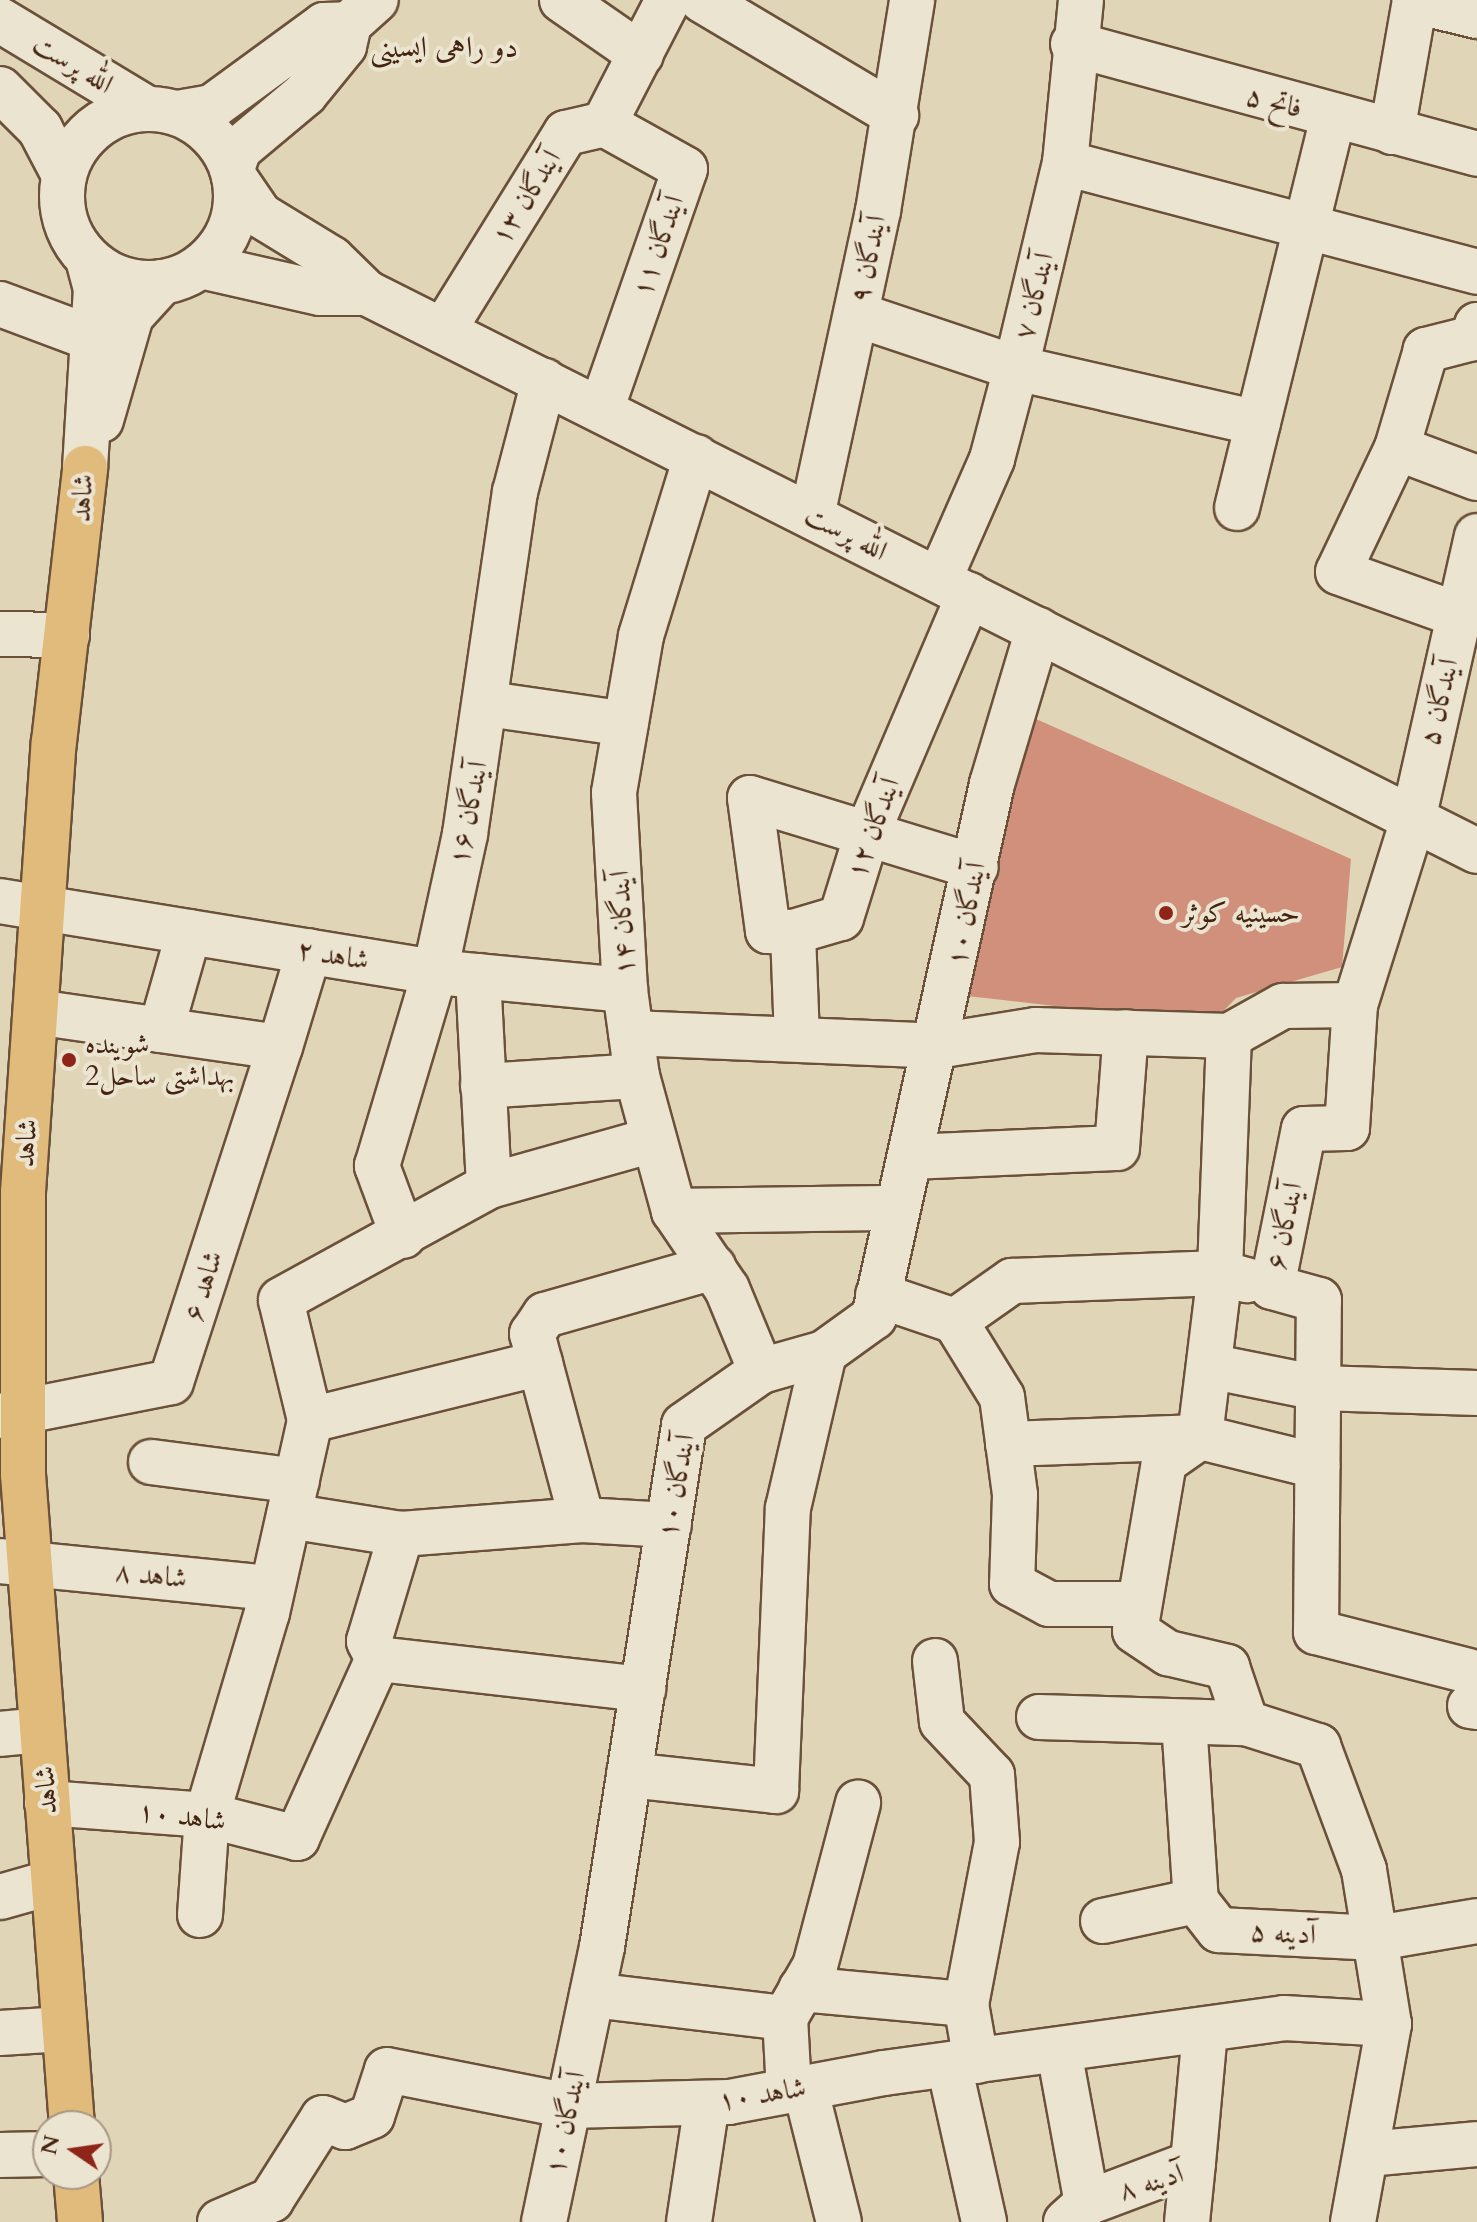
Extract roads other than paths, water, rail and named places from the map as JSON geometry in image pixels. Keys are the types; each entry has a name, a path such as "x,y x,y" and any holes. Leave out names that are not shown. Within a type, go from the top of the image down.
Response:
{"main road":[{"name":"شاهد","path":"71,2110 47,1803 21,1732 12,1413 12,1264 13,1154 36,1012 67,635 85,468"},
{"path":"77,2190 80,2222"}],"street":[{"path":"562,0 641,55"},
{"path":"604,124 668,0"},
{"path":"702,0 896,115"},
{"name":"آیندگان ۹","path":"812,516 858,315 896,115 912,0"},
{"name":"آیندگان ۷","path":"954,588 1016,368 1065,163 1073,44 1081,0"},
{"path":"1392,132 1415,0 1477,16"},
{"path":"64,175 95,128 162,111 212,107 324,25 363,12"},
{"path":"85,468 131,316 182,274 231,226 233,173 239,149 330,64 363,12"},
{"name":"الله پرست","path":"0,20 162,111"},
{"name":"فاتح ۵","path":"1073,44 1477,154"},
{"path":"0,89 40,129 64,175 65,220 88,259 129,281 182,274"},
{"path":"162,111 210,133 260,215 332,259 367,293"},
{"path":"1237,508 1333,117"},
{"name":"آیندگان ۱۳","path":"443,331 566,133 604,124"},
{"name":"آیندگان ۱۱","path":"601,410 685,169 604,124"},
{"path":"1065,163 1307,223 1477,272"},
{"name":"شاهد","path":"85,468 96,289 88,259"},
{"name":"الله پرست","path":"182,274 320,293 367,293 1477,851"},
{"path":"0,304 91,338"},
{"path":"858,315 1016,368 1258,423"},
{"path":"1463,637 1338,572 1397,448 1426,350 1476,334"},
{"name":"آیندگان ۱۶","path":"403,1236 377,1166 435,972 488,704 515,492 544,381"},
{"path":"1397,448 1477,478"},
{"name":"آیندگان ۱۴","path":"696,457 641,636 614,793 625,990 637,1076 674,1211 713,1267 761,1371"},
{"name":"آیندگان ۵","path":"1413,820 1463,637 1477,536"},
{"name":"آیندگان ۱۲","path":"793,932 841,918 867,834 954,588"},
{"name":"آیندگان ۱۰","path":"544,2222 592,1995 684,1425 761,1371 824,1353 874,1317 976,867 1038,630"},
{"path":"0,634 67,635"},
{"path":"488,704 626,724"},
{"path":"797,1038 793,932 768,931 750,798 976,867"},
{"name":"آیندگان ۶","path":"1413,820 1355,1005 1347,1128 1304,1129 1272,1287 1319,1300 1316,1632 1472,1695"},
{"name":"شاهد ۲","path":"0,901 435,972 625,990"},
{"path":"161,1030 189,932"},
{"path":"36,1012 280,1047 309,951"},
{"path":"478,976 489,1186"},
{"path":"631,1033 937,1046 1036,1030 1229,1036 1283,1006 1355,1005"},
{"path":"910,1157 1117,1148 1126,1032"},
{"path":"1229,1036 1220,1273 1200,1437 1164,1462 1135,1631 1168,1653 1227,1667 1246,1723"},
{"name":"شاهد ۶","path":"12,1413 171,1382 280,1047"},
{"path":"483,1086 637,1076"},
{"path":"200,1915 207,1815 272,1588 310,1420 281,1300 403,1236 489,1186 653,1140"},
{"path":"674,1211 897,1208"},
{"path":"582,1520 532,1334 545,1315 713,1267"},
{"path":"955,1321 1012,1281 1220,1273 1272,1287"},
{"path":"878,1295 955,1321 1002,1397 1008,1444 1012,1584 1049,1604 1139,1604"},
{"path":"629,1775 776,1791 788,1508 824,1353"},
{"path":"310,1420 540,1363"},
{"path":"1209,1366 1318,1388 1477,1393"},
{"path":"1008,1444 1200,1437 1317,1466"},
{"path":"151,1462 293,1498 401,1534 582,1520 669,1525"},
{"path":"401,1534 369,1641 378,1659 643,1689"},
{"name":"شاهد ۸","path":"15,1561 272,1588"},
{"name":"شاهد ۱۰","path":"47,1803 207,1815 297,1838 378,1659"},
{"path":"935,1661 942,1722 992,1775 997,1842 966,2004 963,2063 984,2222"},
{"path":"1039,1717 1246,1723 1318,1746 1364,1870 1389,2024 1353,2222"},
{"path":"1103,1921 1196,1901 1184,1722"},
{"path":"839,2222 797,2089 793,2004 815,1966 858,1803"},
{"path":"0,1897 53,1882"},
{"name":"آدینه ۵","path":"1196,1901 1219,1930 1377,1938 1477,1921"},
{"path":"592,1995 793,2004 966,2004"},
{"name":"شاهد ۱۰","path":"220,2222 271,2200 323,2118 345,2127 372,2116 387,2070 568,2106 707,2103 1284,2018 1389,2024"},
{"path":"0,2033 64,2029"},
{"path":"1193,2163 1205,2030"},
{"path":"1059,2051 1077,2213"},
{"path":"689,2222 707,2103"},
{"path":"1367,2154 1477,2144"},
{"path":"0,2155 32,2154"},
{"name":"آدینه ۸","path":"1077,2213 1193,2163 1187,2222"}],"place":[{"name":"حسینیه کوثر","path":"1166,913"},
{"name":"شوینده بهداشتی ساحل2","path":"69,1060"}],"district":[{"name":"دو راهی ایسینی","path":"444,48"}]}
